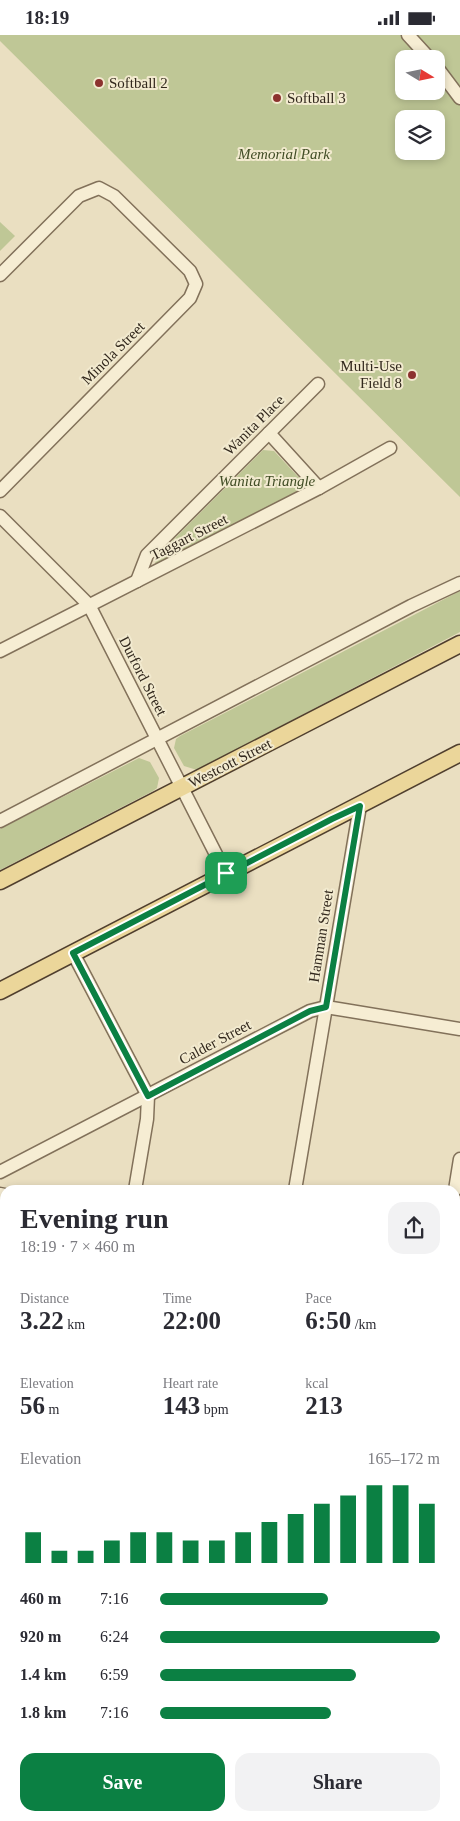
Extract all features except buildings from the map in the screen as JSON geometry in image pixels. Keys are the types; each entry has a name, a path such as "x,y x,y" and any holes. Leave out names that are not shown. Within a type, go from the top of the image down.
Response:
{"main road":[{"name":"Westcott Street","path":"0,881 460,643"},
{"path":"0,991 460,753"}],"street":[{"path":"408,35 422,50"},
{"path":"445,78 460,98"},
{"name":"Minola Street","path":"0,275 79,196 98,188 114,196 190,271 196,284 190,298 0,491"},
{"name":"Wanita Place","path":"137,581 147,555 318,384"},
{"path":"268,433 318,488"},
{"name":"Taggart Street","path":"0,651 318,488 390,448"},
{"name":"Durford Street","path":"0,516 89,605 226,873"},
{"path":"0,821 411,606 460,583"},
{"name":"Hamman Street","path":"296,1185 360,806"},
{"path":"73,953 148,1096 147,1119 135,1185"},
{"name":"Calder Street","path":"0,1173 310,1011 326,1007 460,1029"},
{"path":"456,1185 460,1159"}],"green space":[{"name":"Memorial Park","path":"0,35 460,35 460,497 0,41"},
{"path":"0,222 15,236 0,251"},
{"name":"Wanita Triangle","path":"263,450 274,451 303,482 303,488 159,564 155,563 158,555"},
{"path":"460,591 460,632 197,770 184,766 174,748 176,739 180,736"},
{"path":"139,758 150,762 159,778 157,788 0,870 0,829"}],"place":[{"name":"Softball 2","path":"99,83"},
{"name":"Softball 3","path":"277,98"},
{"name":"Multi-Use Field 8","path":"412,375"}],"route":[{"path":"360,806 326,1007 310,1011 148,1096 73,953 226,873 360,806"}]}
